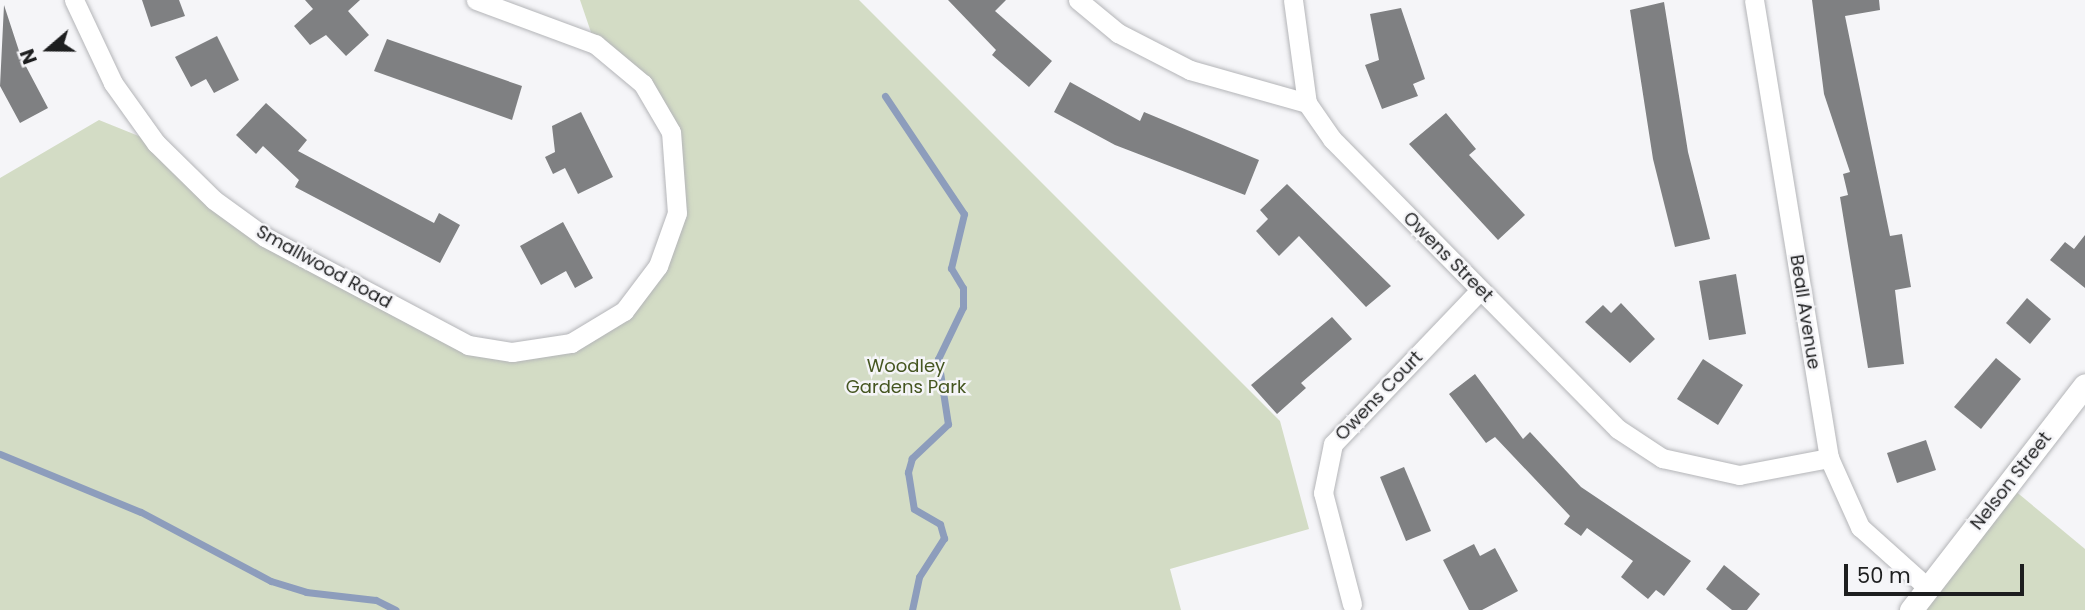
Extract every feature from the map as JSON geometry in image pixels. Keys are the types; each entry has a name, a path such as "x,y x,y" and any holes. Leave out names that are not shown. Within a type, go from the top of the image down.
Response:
{"street":[{"name":"Smallwood Road","path":"74,0 113,83 156,143 214,200 265,237 468,345 512,352 571,343 624,311 658,266 677,213 677,158 671,132 643,84 595,44 476,0"},
{"path":"1077,0 1118,33 1190,69 1307,103 1293,0"},
{"name":"Beall Avenue","path":"1754,0 1829,458 1860,527 1928,589"},
{"name":"Owens Street","path":"1307,103 1332,139 1618,429 1662,458 1739,475 1829,458"},
{"name":"Owens Court","path":"1352,604 1323,493 1333,444 1480,290"},
{"name":"Nelson Street","path":"1911,610 2085,385"}],"green space":[{"name":"Woodley Gardens Park","path":"580,0 859,0 1280,421 1309,529 1170,569 1181,610 0,610 0,178 99,120 156,143 214,200 468,345 571,343 624,311 677,213 677,158 643,84 595,44"},
{"path":"2008,485 2085,549 2085,610 1911,610"}],"building":[{"path":"142,0 179,0 185,16 151,27"},
{"path":"305,0 360,0 348,11 369,35 346,56 326,35 310,45 294,26 313,9"},
{"path":"948,0 1006,0 995,11 1052,61 1029,87 992,55 996,50"},
{"path":"1812,0 1879,0 1880,10 1845,16 1890,236 1902,234 1911,287 1895,290 1904,364 1868,368 1840,197 1848,195 1843,174 1850,172 1824,94"},
{"path":"1664,2 1688,152 1710,239 1675,247 1653,159 1630,10"},
{"path":"4,5 21,57 48,108 20,123 0,86"},
{"path":"1401,8 1425,79 1413,84 1418,96 1382,109 1365,65 1379,60 1370,14"},
{"path":"217,36 239,80 214,93 206,79 191,87 175,57"},
{"path":"387,39 522,86 512,120 374,71"},
{"path":"1070,82 1140,121 1144,112 1259,160 1245,195 1115,145 1054,112"},
{"path":"266,103 307,140 298,151 434,223 439,213 460,225 440,263 295,187 299,180 263,146 256,154 236,135"},
{"path":"581,112 613,177 578,194 565,168 553,174 545,157 555,152 552,126"},
{"path":"1446,113 1476,149 1469,155 1525,215 1498,240 1409,144"},
{"path":"1287,184 1391,286 1366,307 1299,236 1279,256 1256,231 1268,219 1260,210"},
{"path":"563,222 593,278 575,288 566,271 541,285 520,246"},
{"path":"2085,235 2085,288 2050,260 2065,242 2074,249"},
{"path":"1736,274 1746,334 1709,340 1699,281"},
{"path":"2027,298 2051,319 2030,344 2006,323"},
{"path":"1621,303 1655,339 1630,363 1585,322 1603,305 1611,313"},
{"path":"1332,317 1352,339 1301,383 1306,388 1277,414 1251,385"},
{"path":"1996,358 2021,379 1981,429 1954,407"},
{"path":"1703,359 1743,385 1718,425 1677,399"},
{"path":"1475,374 1523,439 1530,432 1581,487 1691,561 1664,596 1656,590 1648,599 1621,577 1633,561 1587,528 1581,536 1564,524 1570,516 1495,437 1486,443 1449,394"},
{"path":"1926,440 1936,470 1897,483 1887,453"},
{"path":"1404,467 1431,531 1406,541 1380,477"},
{"path":"1474,544 1480,556 1495,548 1518,591 1482,610 1469,610 1443,560"},
{"path":"1724,565 1760,594 1747,610 1732,610 1706,589"}],"waterway":[{"path":"885,96 964,214 951,268 963,288 963,307 938,359 948,424 912,458 908,472 914,509 940,524 944,538 919,577 912,610"},
{"path":"0,454 141,512 271,581 306,592 376,600 396,610"}]}
